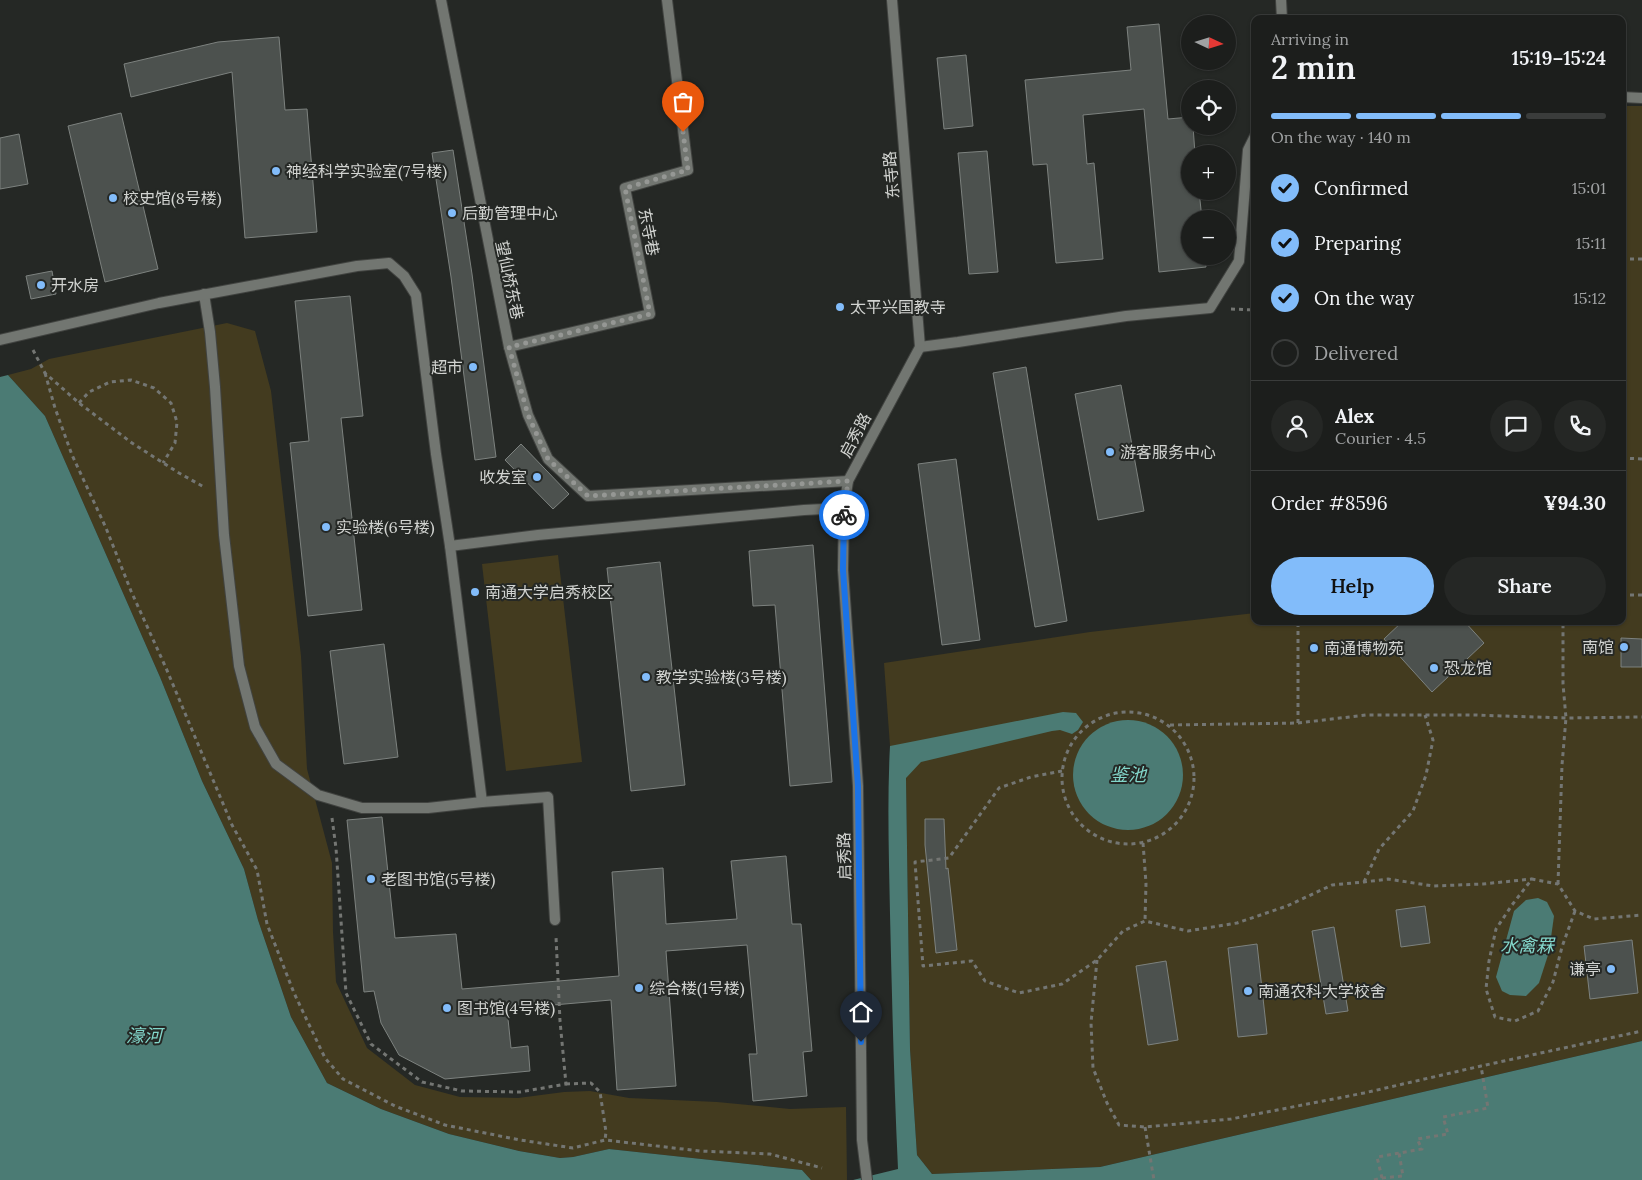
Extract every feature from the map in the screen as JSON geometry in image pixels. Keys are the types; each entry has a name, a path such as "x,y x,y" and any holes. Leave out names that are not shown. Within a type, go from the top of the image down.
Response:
{"street":[{"name":"望仙桥东巷","path":"441,0 509,347 528,415 548,459 588,496 848,481"},
{"name":"东寺巷","path":"509,347 650,314 625,188 688,170 667,0"},
{"name":"东寺路","path":"892,0 920,347"},
{"path":"1281,0 1282,15"},
{"path":"1626,97 1642,98"},
{"path":"920,347 1126,316 1210,308 1240,261 1248,150 1251,144"},
{"path":"0,340 159,303 357,266 389,263 404,276 416,296 482,802"},
{"path":"204,294 210,332 224,535 239,666 256,727 276,764 318,795 362,808 428,808 548,798 556,920"},
{"name":"启秀路","path":"867,1180 862,1140 858,786 843,570 844,508 848,481 920,347"},
{"path":"450,546 558,533 844,508"}],"path":[{"path":"1626,259 1642,259"},
{"path":"25,334 45,373 72,455 106,528 131,591 166,668 232,826 257,870 267,924 294,993 325,1058 343,1079 395,1106 445,1125 520,1140 573,1148 605,1140 700,1151 770,1154 822,1168"},
{"path":"45,373 79,403 132,443 164,464 221,496"},
{"path":"79,403 89,392 110,382 131,380 154,388 171,403 177,422 175,443 164,464"},
{"path":"1626,458 1642,459"},
{"path":"1626,595 1642,595"},
{"path":"1298,625 1298,723"},
{"path":"1563,625 1563,684 1566,718 1562,765 1558,884 1575,911 1594,919 1642,915"},
{"path":"1133,711 1152,715 1170,725 1184,741 1193,761 1195,782 1190,803 1179,821 1163,835 1143,843 1122,844 1108,841 1084,828 1071,812 1063,792 1062,771 1067,751 1078,734 1094,721 1112,713 1133,711"},
{"path":"1170,725 1298,723 1366,715 1474,715 1566,718 1642,717"},
{"path":"1364,882 1378,849 1413,811 1426,775 1433,740 1425,715"},
{"path":"1062,771 1031,777 999,788 948,858 915,862 923,966 972,961 985,981 1019,993 1062,984 1097,960 1123,931 1145,921 1188,931 1237,923 1287,906 1332,886 1388,879 1433,886 1483,884 1532,879 1558,884"},
{"path":"329,798 336,848 346,994 371,1044 422,1082 462,1091 520,1092 566,1084 591,1083 600,1092 606,1132 605,1140"},
{"path":"1143,843 1146,883 1145,921"},
{"path":"1532,879 1496,929 1489,961 1486,989 1495,1016 1515,1021 1538,1011 1553,982 1562,947 1575,911"},
{"path":"556,920 560,1021 566,1084"},
{"path":"1097,960 1091,1022 1093,1068 1107,1103 1119,1125 1145,1127 1231,1119 1364,1094 1481,1066 1642,1032"},
{"path":"1382,1178 1377,1157 1422,1150 1418,1139 1448,1134 1443,1117 1488,1108 1481,1066"},
{"path":"1145,1127 1154,1180"},
{"path":"1374,1180 1403,1176 1399,1153"}],"shaded area":[{"name":"南通博物苑","path":"1626,106 1642,106 1642,1041 1100,1167 932,1174 917,1155 910,1049 906,778 890,746 884,663 1090,632 1251,613 1251,625 1626,625"},
{"path":"227,323 255,331 271,391 301,656 307,769 332,863 336,982 367,1048 415,1085 460,1097 518,1098 564,1092 590,1091 629,1098 717,1102 790,1109 846,1107 847,1180 811,1180 802,1170 609,1149 560,1158 519,1151 449,1134 381,1109 327,1083 291,1017 258,920 244,869 202,781 160,677 45,416 8,375 31,369 49,359"},
{"path":"558,555 582,762 506,771 482,564"}],"water":[{"name":"濠河","path":"8,375 45,416 160,677 202,781 244,869 258,920 291,1017 327,1083 381,1109 449,1134 519,1151 560,1158 609,1149 802,1170 811,1180 0,1180 0,377"},
{"path":"1063,712 1076,713 1083,722 1078,730 1072,734 1060,730 1052,731 921,762 906,778 910,1049 917,1155 932,1174 1100,1167 1642,1041 1642,1180 853,1180 898,1169 889,872 890,746"},
{"name":"鉴池","path":"1128,720 1149,724 1167,736 1179,754 1183,775 1179,796 1167,814 1149,826 1128,830 1107,826 1089,814 1077,796 1073,775 1077,754 1089,736 1107,724"},
{"name":"水禽罧","path":"1538,898 1547,902 1554,916 1549,952 1539,983 1526,996 1510,995 1502,991 1496,977 1514,911 1526,900"}],"building":[{"path":"1159,24 1168,119 1181,118 1181,135 1194,135 1194,145 1181,145 1181,200 1200,200 1201,210 1181,210 1181,265 1206,265 1206,267 1159,272 1144,109 1083,115 1087,164 1094,163 1103,259 1056,263 1047,164 1033,165 1025,80 1131,70 1127,27"},
{"name":"神经科学实验室(7号楼)","path":"279,37 285,110 307,109 317,232 245,238 232,72 131,97 124,64 218,42"},
{"path":"966,55 973,126 944,129 937,58"},
{"name":"校史馆(8号楼)","path":"121,113 158,269 105,282 68,126"},
{"path":"19,134 28,184 0,189 0,138"},
{"path":"453,150 472,274 496,457 475,460 451,277 432,153"},
{"path":"987,151 998,272 969,274 958,153"},
{"name":"开水房","path":"52,271 56,294 31,299 26,276"},
{"path":"350,296 363,416 341,418 362,610 308,616 290,443 309,441 295,301"},
{"path":"1026,367 1067,621 1035,627 993,373"},
{"name":"游客服务中心","path":"1121,385 1144,511 1098,520 1075,394"},
{"name":"收发室","path":"521,444 569,494 553,509 505,460"},
{"path":"956,459 980,640 942,645 918,464"},
{"path":"813,545 832,782 790,786 775,605 753,606 749,551"},
{"name":"教学实验楼(3号楼)","path":"660,562 685,785 631,791 607,568"},
{"name":"恐龙馆","path":"1399,625 1468,625 1484,643 1432,692 1384,639"},
{"path":"1621,638 1642,639 1642,667 1621,667"},
{"path":"384,644 398,757 344,764 330,651"},
{"path":"382,817 395,938 456,934 462,989 619,976 612,872 663,868 666,924 737,919 731,861 786,856 792,924 801,924 812,1051 803,1052 807,1096 753,1101 749,1054 757,1054 747,945 666,951 676,1086 617,1090 611,1000 507,1009 511,1048 528,1046 530,1071 445,1079 399,1055 381,1023 374,991 364,992 347,820"},
{"path":"925,819 944,819 946,869 948,868 957,950 936,953 925,845"},
{"path":"1425,906 1430,943 1401,947 1396,910"},
{"path":"1334,927 1348,1011 1326,1014 1312,931"},
{"name":"谦亭","path":"1632,940 1638,993 1590,999 1584,946"},
{"name":"南通农科大学校舍","path":"1257,944 1267,1034 1238,1037 1228,948"},
{"path":"1166,961 1178,1040 1148,1045 1136,966"}],"way so far":[{"path":"683,132 688,170 625,188 650,314 509,347 528,415 548,459 588,496 848,481 844,515"}],"place":[{"name":"神经科学实验室(7号楼)","path":"276,171"},
{"name":"校史馆(8号楼)","path":"113,198"},
{"name":"后勤管理中心","path":"452,213"},
{"name":"开水房","path":"41,285"},
{"name":"太平兴国教寺","path":"840,307"},
{"name":"超市","path":"473,367"},
{"name":"游客服务中心","path":"1110,452"},
{"name":"收发室","path":"537,477"},
{"name":"实验楼(6号楼)","path":"326,527"},
{"name":"南通大学启秀校区","path":"475,592"},
{"name":"南馆","path":"1624,647"},
{"name":"南通博物苑","path":"1314,648"},
{"name":"恐龙馆","path":"1434,668"},
{"name":"教学实验楼(3号楼)","path":"646,677"},
{"name":"老图书馆(5号楼)","path":"371,879"},
{"name":"谦亭","path":"1611,969"},
{"name":"综合楼(1号楼)","path":"639,988"},
{"name":"南通农科大学校舍","path":"1248,991"},
{"name":"图书馆(4号楼)","path":"447,1008"}],"route":[{"path":"844,515 843,570 858,786 861,1042"}]}
